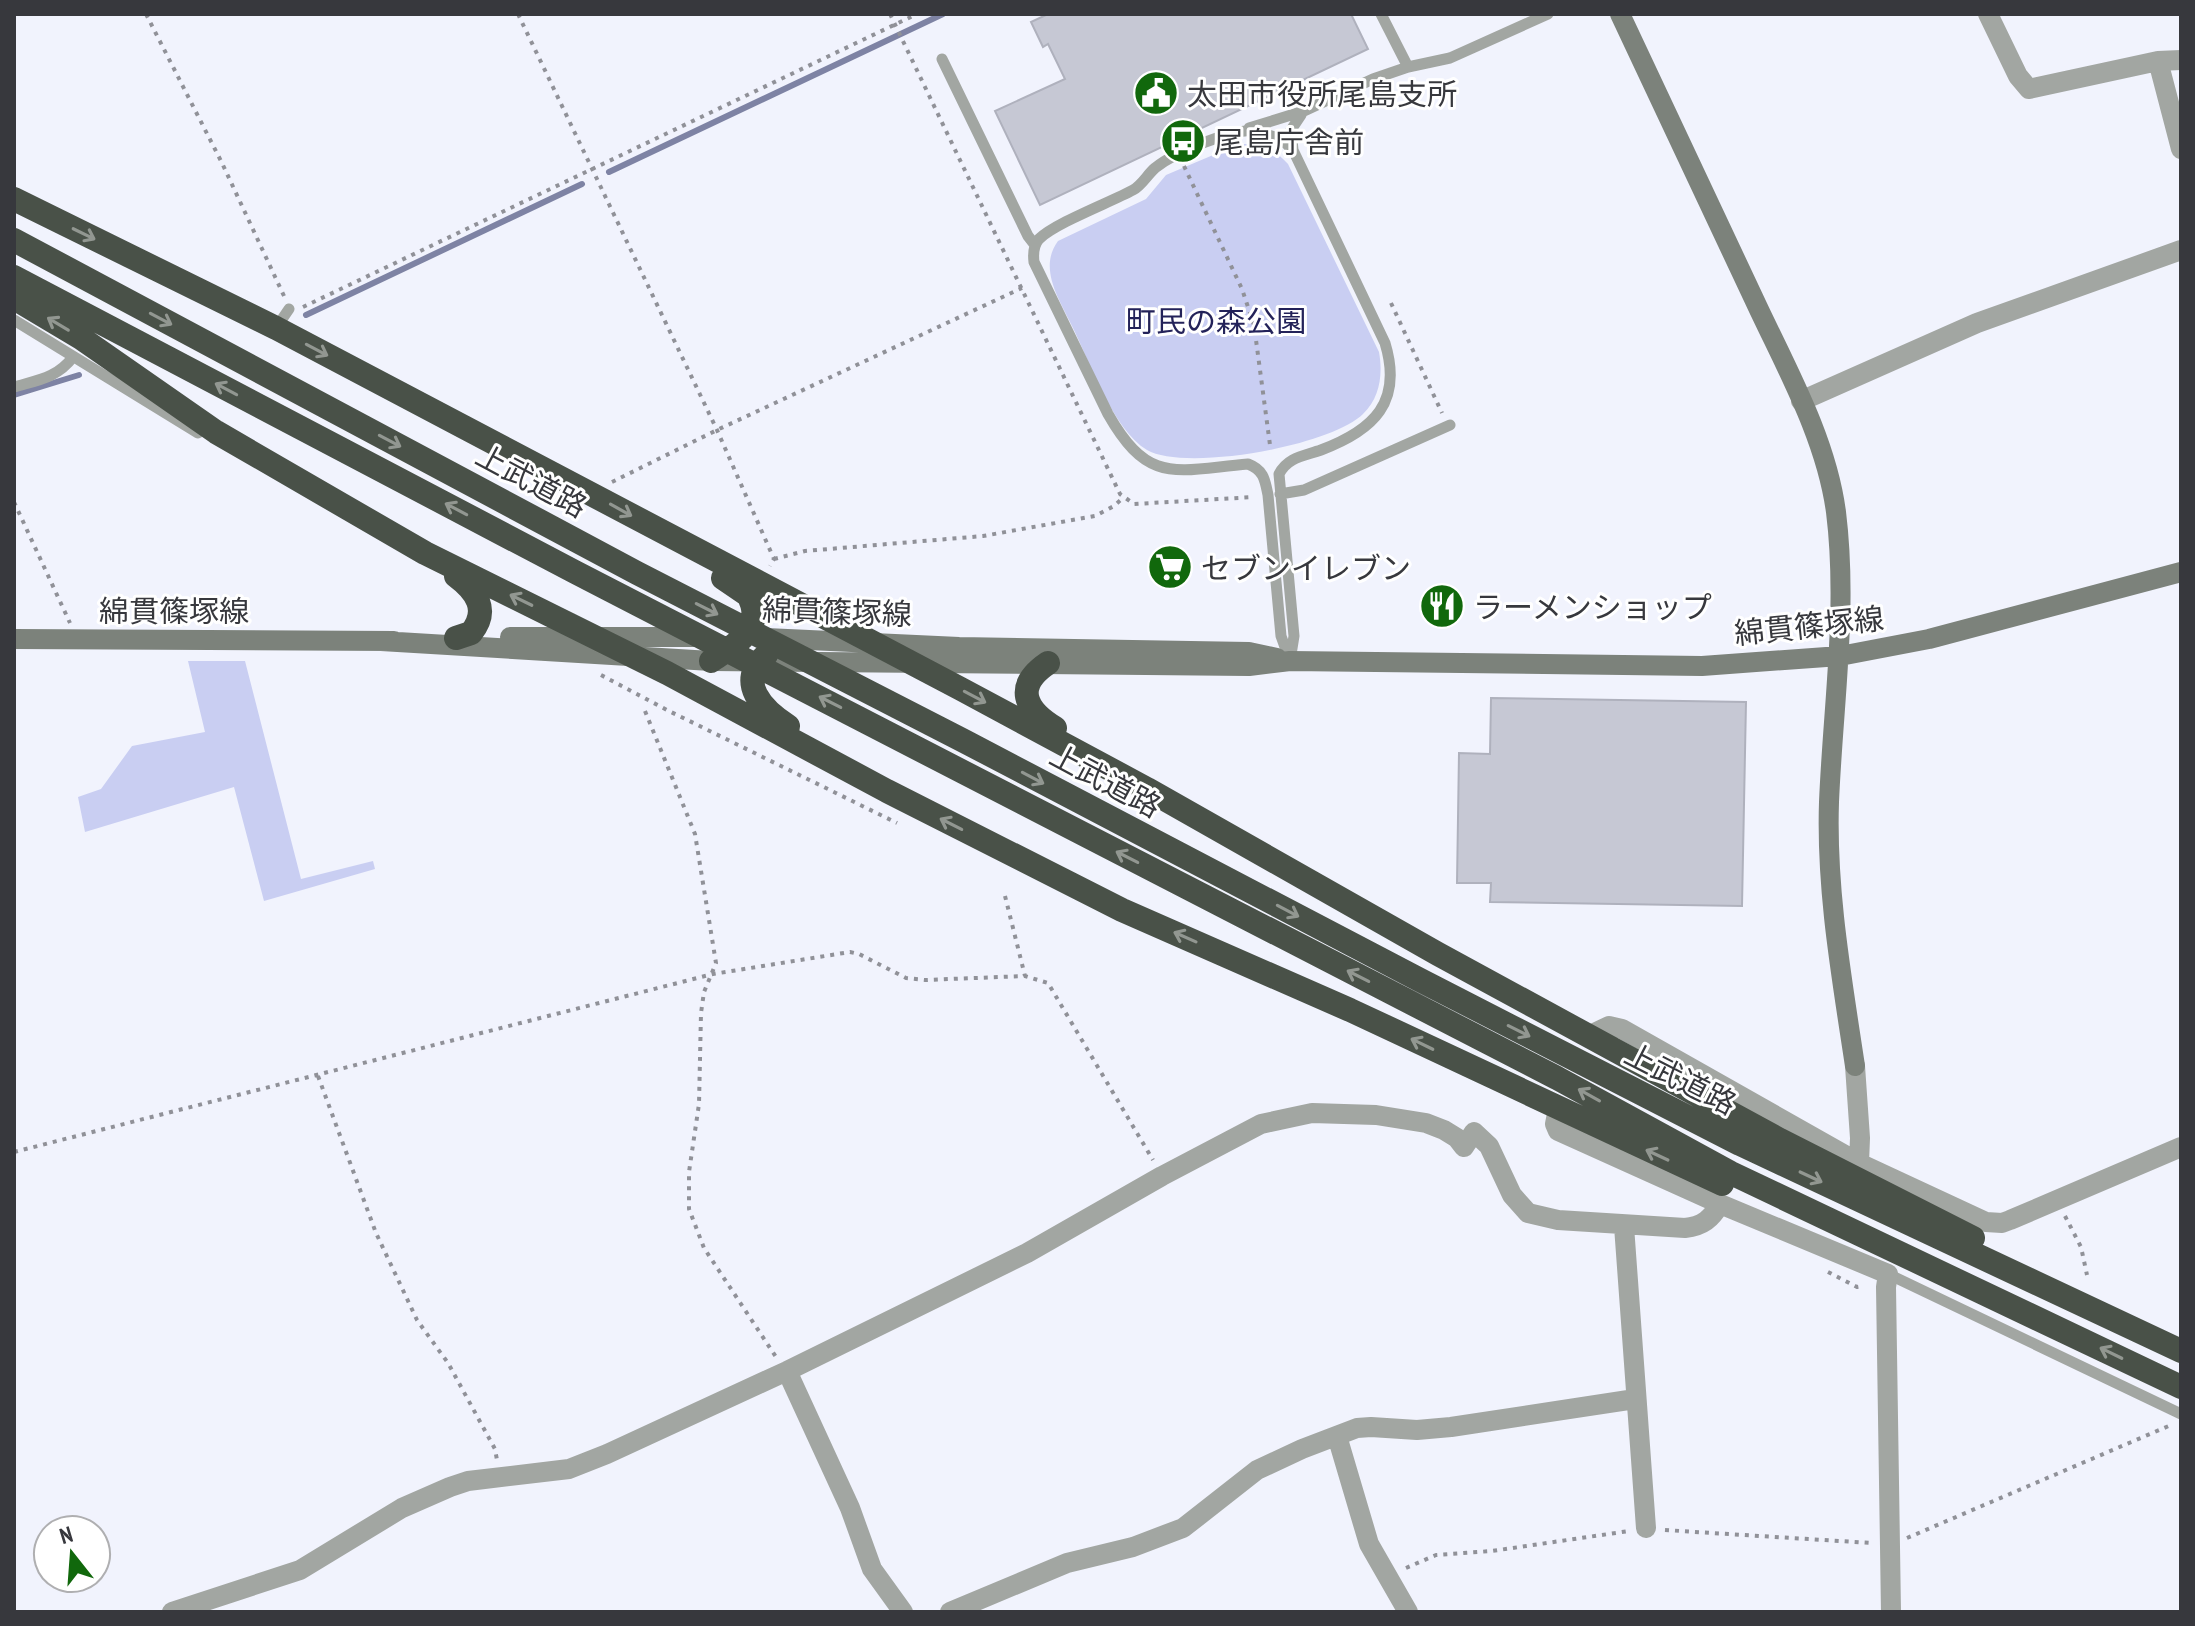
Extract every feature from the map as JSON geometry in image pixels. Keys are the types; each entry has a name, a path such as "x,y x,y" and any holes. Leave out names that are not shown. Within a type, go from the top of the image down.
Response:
{"highway":[{"path":"14,199 282,319 599,498 1147,789 1438,954 1780,1140 1938,1218 2136,1330"},
{"name":"上武道路","path":"14,240 637,573 1377,958 1740,1144 2181,1351"},
{"name":"上武道路","path":"14,277 575,572 1557,1078 1731,1173 1947,1275 2059,1341 2181,1387"},
{"path":"14,298 81,338 216,432 425,553 638,658 887,791 1122,910 1350,1010 1558,1109 1835,1234 1947,1275"},
{"path":"667,535 697,561 748,595 754,613 751,630 746,637 711,661"},
{"path":"425,553 458,577 479,598 481,614 475,627 471,633 456,638"},
{"path":"794,639 758,662 753,684 764,708 887,791"},
{"path":"1048,663 1037,671 1027,686 1027,700 1032,709 1045,722 1114,762 1147,789"}],"main road":[{"path":"1620,14 1801,401 1830,479 1839,558 1840,656 1829,802 1830,858 1838,951 1855,1066"},
{"name":"綿貫篠塚線","path":"381,641 638,658 758,662 1249,666 1290,661 1702,666 1840,656 1943,636 2181,572"},
{"name":"綿貫篠塚線","path":"14,639 381,641 591,636 746,637 959,647 1249,652 1290,661"}],"street":[{"path":"1988,14 2018,76 2029,89 2158,61 2181,60"},
{"path":"2158,61 2181,149"},
{"path":"1801,401 1977,323 2181,250"},
{"path":"1590,1035 1609,1026 1622,1029 1859,1163 1986,1222 2002,1223 2181,1147"},
{"path":"1855,1066 1859,1163"},
{"path":"1558,1109 1555,1124 1558,1131 1720,1204 1888,1274 1891,1612"},
{"path":"172,1612 300,1570 402,1508 435,1492 468,1481 552,1472 587,1463 787,1371 1027,1253 1240,1134 1286,1117 1325,1113 1376,1115 1426,1123 1444,1130 1464,1147 1474,1132 1489,1146 1512,1195 1528,1213 1558,1220 1624,1226 1699,1226 1712,1218 1720,1204"},
{"path":"1624,1226 1646,1528"},
{"path":"787,1371 850,1508 872,1569 903,1612"},
{"path":"950,1612 1067,1563 1133,1547 1183,1528 1257,1470 1357,1428 1451,1427 1635,1399"},
{"path":"1337,1436 1369,1544 1408,1612"}],"lane":[{"path":"1381,14 1408,67"},
{"path":"1035,245 1048,232 1138,187 1156,167 1233,131 1261,126 1304,111 1373,79 1408,67 1450,58 1548,14"},
{"path":"942,59 1035,245 1034,262 1119,435 1138,457 1152,466 1175,469 1248,464 1258,468 1265,479 1281,636 1290,661"},
{"path":"1290,661 1294,636 1279,474 1292,459 1359,432 1374,419 1387,401 1392,379 1392,364 1385,343 1293,150 1291,130 1304,111"},
{"path":"1233,131 1253,130 1268,134 1281,139 1293,150"},
{"path":"14,320 280,483"},
{"path":"14,387 51,377 63,370 73,357"},
{"path":"1280,494 1318,484 1450,425"},
{"path":"1888,1274 2059,1341 2180,1414"}],"path":[{"path":"146,14 222,163 282,319 917,14"},
{"path":"518,14 717,430 774,559"},
{"path":"1184,166 1242,289 1254,325 1270,445"},
{"path":"599,498 602,491 615,481 717,430 1022,288"},
{"path":"1391,303 1437,406 1450,425"},
{"path":"750,579 766,574 774,559 805,551 983,536 1095,516 1124,497"},
{"path":"14,502 70,618 71,639"},
{"path":"645,711 695,834 716,963 704,992 701,1013 699,1104 689,1172 689,1209 704,1248 787,1371"},
{"path":"1005,896 1025,976"},
{"path":"14,1152 713,974 850,952 906,978 1025,976 1048,983 1162,1176"},
{"path":"318,1076 376,1233 417,1320 448,1363 495,1449 500,1478"},
{"path":"2057,1200 2081,1247 2087,1275"},
{"path":"1827,1272 1857,1287"},
{"path":"1892,1544 2171,1426 2180,1414"}],"green space":[{"name":"町民の森公園","path":"1239,144 1266,148 1288,164 1379,352 1379,385 1373,401 1363,414 1346,426 1321,436 1291,445 1224,457 1166,456 1147,450 1135,440 1113,411 1053,284 1050,273 1052,251 1058,241 1146,199 1166,175"},
{"path":"188,661 245,661 301,879 373,861 375,869 264,901 234,787 85,832 78,797 101,789 132,746 205,732"}],"building":[{"name":"太田市役所尾島支所","path":"1048,14 1351,14 1368,49 1040,205 995,111 1065,79 1048,44 1043,47 1031,22"},
{"path":"1491,698 1746,702 1742,906 1490,902 1491,883 1457,883 1459,753 1490,754"}],"waterway":[{"path":"609,172 943,14"},
{"path":"306,315 582,184"},
{"path":"14,395 79,375"}],"place":[{"name":"太田市役所尾島支所","path":"1156,93"},
{"name":"尾島庁舎前","path":"1183,141"},
{"name":"セブンイレブン","path":"1170,567"},
{"name":"ラーメンショップ","path":"1442,606"}]}
